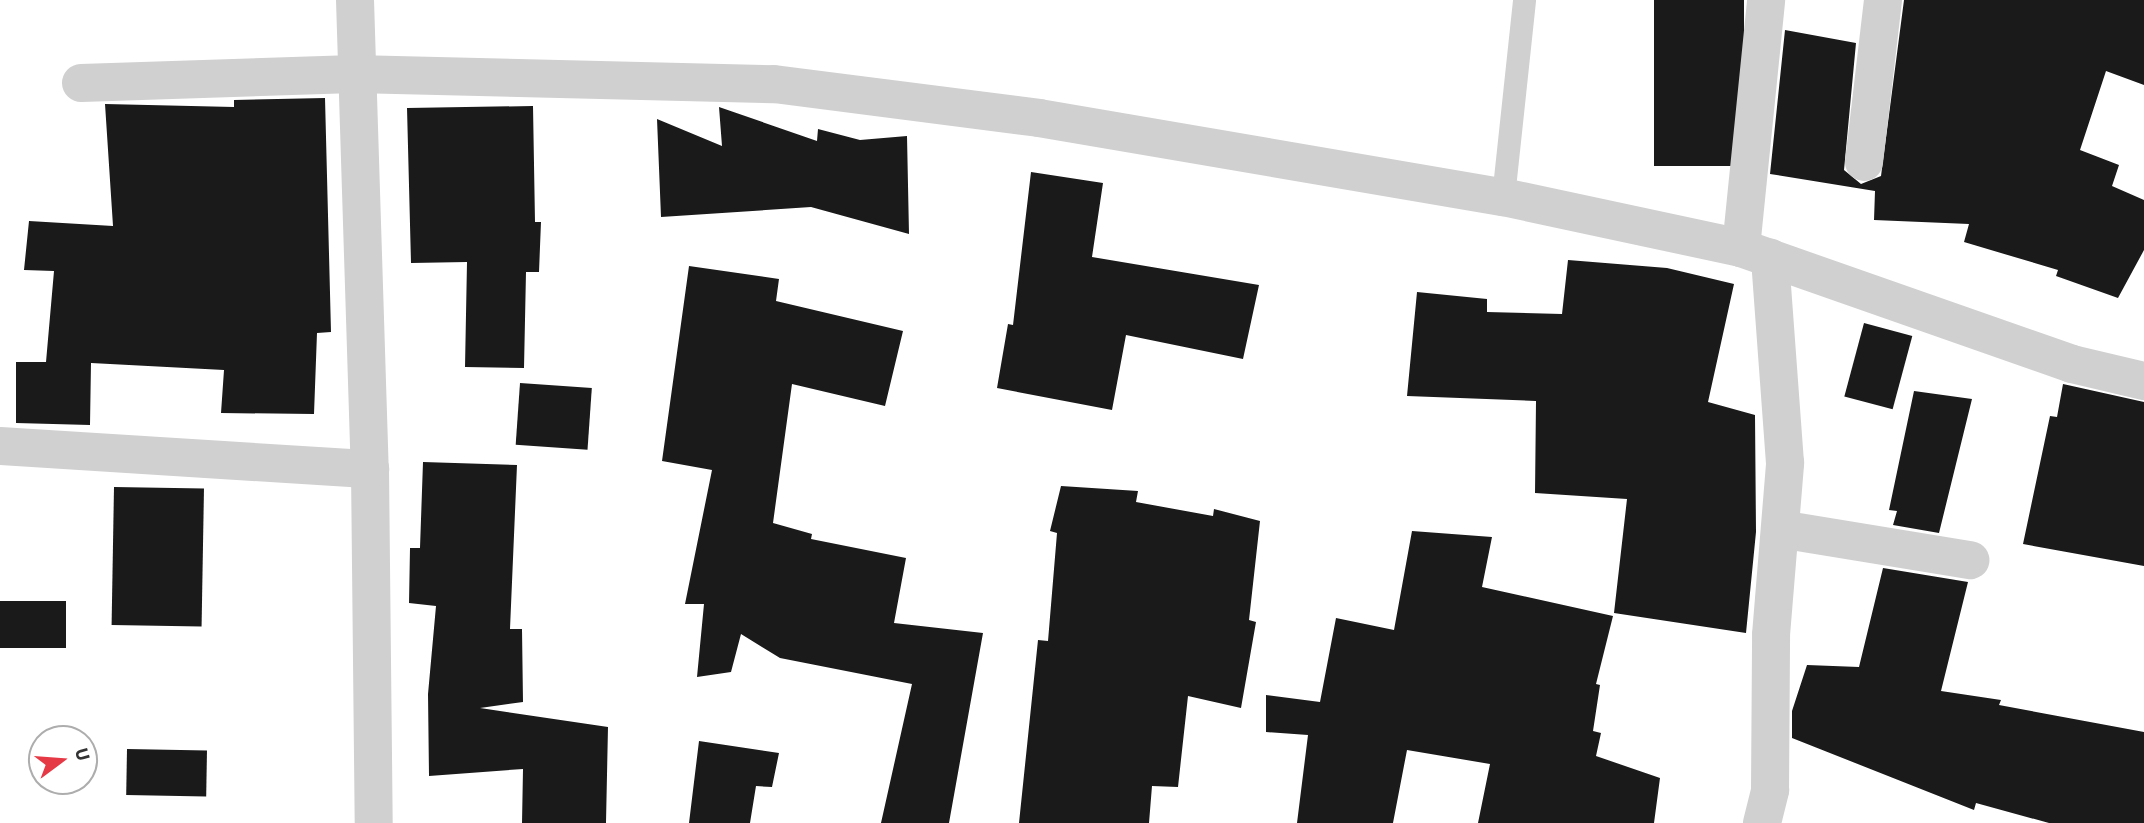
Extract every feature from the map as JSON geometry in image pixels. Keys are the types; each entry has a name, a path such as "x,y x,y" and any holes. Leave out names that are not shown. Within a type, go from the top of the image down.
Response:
{"street":[{"path":"355,0 355,74 370,469 374,823"},
{"path":"1762,823 1770,790 1771,635 1785,463 1755,253 1766,0"},
{"path":"1864,162 1884,0"},
{"path":"81,83 355,74 774,84 1040,118 1503,197 1755,253 2072,364 2144,381"},
{"path":"0,446 370,469"},
{"path":"1780,529 1970,560"}],"lane":[{"path":"1503,197 1524,0"}],"building":[{"path":"1654,0 1744,0 1744,166 1654,166"},
{"path":"1904,0 2144,0 2144,85 2106,71 2080,150 2119,165 2112,186 2144,200 2144,250 2118,298 2056,276 2058,270 1964,242 1969,224 1874,220 1875,191 1770,174 1785,30 1856,43 1844,170 1861,184 1881,176"},
{"path":"325,98 331,332 317,333 314,414 221,413 224,370 91,363 90,425 16,423 16,362 46,362 54,271 24,270 29,221 113,226 105,104 234,107 234,100"},
{"path":"533,106 535,222 541,222 539,272 526,272 524,368 465,367 467,262 411,263 407,108"},
{"path":"719,107 817,141 818,129 860,140 907,136 909,234 811,207 661,217 657,119 722,146"},
{"path":"1031,172 1103,183 1092,257 1259,285 1243,359 1126,335 1112,410 997,388 1008,324 1013,325"},
{"path":"1568,260 1667,268 1734,284 1708,402 1755,415 1756,532 1746,633 1614,613 1627,499 1535,493 1536,401 1407,396 1417,292 1487,299 1487,312 1562,314"},
{"path":"689,266 779,279 776,301 903,331 885,406 792,384 773,523 812,534 811,539 906,558 894,623 983,633 949,823 881,823 912,684 780,658 741,634 731,672 697,677 704,604 685,604 712,470 662,461"},
{"path":"1864,323 1912,336 1893,409 1844,396"},
{"path":"520,383 592,388 587,450 516,445"},
{"path":"2063,384 2144,402 2144,566 2023,544 2050,416 2057,417"},
{"path":"1914,391 1972,399 1939,533 1893,525 1897,511 1889,510"},
{"path":"423,462 517,465 510,629 522,629 523,702 480,708 608,727 606,823 522,823 523,769 429,776 428,694 436,606 409,603 410,548 420,548"},
{"path":"1061,486 1138,491 1136,502 1213,516 1214,509 1260,521 1249,620 1256,622 1241,708 1188,696 1178,787 1152,786 1149,823 1019,823 1038,640 1048,641 1057,533 1050,531"},
{"path":"114,487 204,489 202,627 112,625"},
{"path":"1412,531 1492,537 1482,587 1613,616 1596,684 1600,685 1593,731 1601,733 1596,756 1660,778 1654,823 1478,823 1490,764 1407,750 1393,823 1297,823 1308,735 1266,732 1266,695 1320,702 1336,618 1394,630"},
{"path":"1883,568 1968,582 1941,691 2001,700 1999,705 2144,732 2144,823 2049,823 1976,803 1974,810 1792,738 1792,711 1807,665 1859,667"},
{"path":"0,601 66,601 66,648 0,648"},
{"path":"699,741 779,753 772,787 756,786 750,823 689,823"},
{"path":"127,749 207,750 206,796 126,795"}]}
